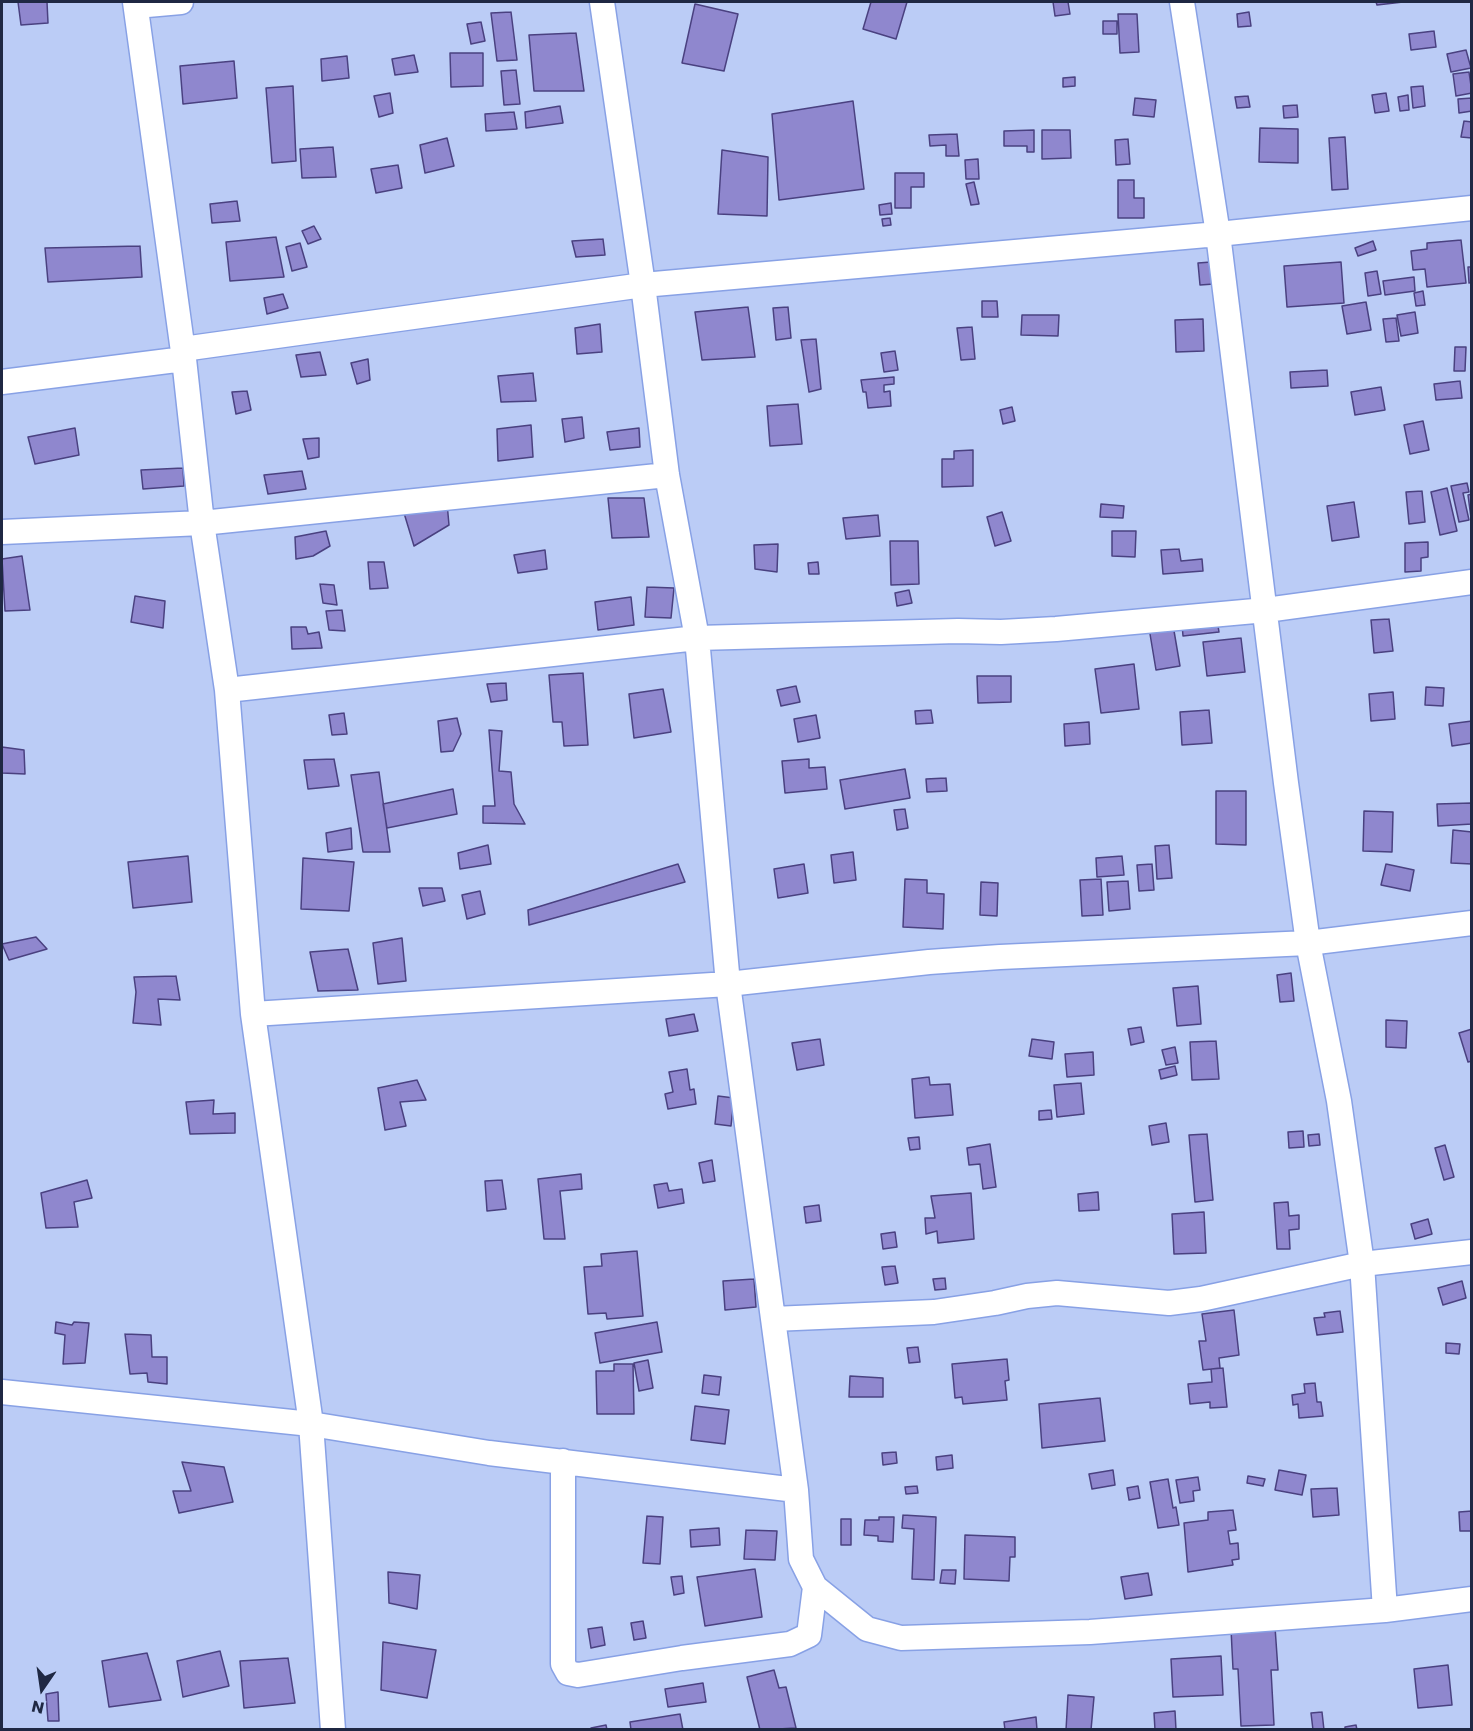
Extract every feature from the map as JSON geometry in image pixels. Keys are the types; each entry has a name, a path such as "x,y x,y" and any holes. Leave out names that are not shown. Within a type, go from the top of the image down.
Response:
{"street":[{"path":"181,2 136,4 183,354 202,523 227,690 253,1014 311,1424 333,1730"},
{"path":"602,2 644,285 667,475 697,638 728,984 796,1490 801,1558 815,1587 867,1629 901,1638 1090,1632 1385,1610 1472,1599"},
{"path":"1182,2 1218,234 1308,944 1339,1101 1362,1264 1385,1610"},
{"path":"2,381 644,285 1218,234 1472,208"},
{"path":"2,532 202,523 667,475"},
{"path":"227,690 697,638 958,631 1001,632 1266,610 1472,582"},
{"path":"253,1014 728,984 928,962 1000,957 1308,944 1472,923"},
{"path":"773,1319 934,1312 1057,1293 1169,1303 1202,1299 1362,1264 1472,1252"},
{"path":"2,1392 311,1424 489,1453 796,1490"},
{"path":"563,1461 563,1664 568,1673 578,1675 790,1644 809,1635 815,1587"}],"building":[{"path":"18,2 47,2 48,23 21,25"},
{"path":"871,2 907,2 896,39 863,29"},
{"path":"1053,2 1068,2 1070,14 1055,16"},
{"path":"1376,2 1403,2 1377,5"},
{"path":"695,4 738,14 724,71 682,63"},
{"path":"511,12 517,60 497,61 491,13"},
{"path":"1249,12 1251,26 1238,27 1237,14"},
{"path":"1118,14 1137,14 1139,52 1120,53"},
{"path":"1103,21 1117,21 1117,34 1103,34"},
{"path":"481,22 485,41 471,44 467,24"},
{"path":"1434,31 1436,47 1411,50 1409,34"},
{"path":"576,33 584,91 534,91 529,35"},
{"path":"1466,50 1471,68 1451,72 1447,54"},
{"path":"450,53 483,53 483,86 451,87"},
{"path":"414,55 418,72 395,75 392,59"},
{"path":"347,56 349,78 322,81 321,59"},
{"path":"234,61 237,98 183,104 180,66"},
{"path":"516,70 520,104 504,105 501,71"},
{"path":"1469,72 1472,93 1456,96 1453,74"},
{"path":"1075,77 1075,86 1063,87 1063,78"},
{"path":"293,86 296,161 272,163 266,88"},
{"path":"1423,86 1425,106 1413,108 1411,87"},
{"path":"390,93 393,113 379,117 374,96"},
{"path":"1386,93 1389,111 1375,113 1372,95"},
{"path":"1408,95 1409,110 1400,111 1398,97"},
{"path":"1248,96 1250,107 1237,108 1235,97"},
{"path":"1135,98 1156,100 1154,117 1133,115"},
{"path":"1472,98 1472,111 1459,113 1458,99"},
{"path":"853,101 864,189 779,200 772,114"},
{"path":"1297,105 1298,117 1284,118 1283,106"},
{"path":"560,106 563,123 526,128 525,112"},
{"path":"514,112 517,129 486,131 485,114"},
{"path":"1464,121 1472,122 1472,138 1461,137"},
{"path":"1260,128 1298,129 1298,163 1259,162"},
{"path":"1034,130 1034,152 1027,152 1027,146 1004,146 1004,131"},
{"path":"1042,130 1070,130 1071,158 1042,159"},
{"path":"957,134 959,156 946,156 946,145 930,146 929,135"},
{"path":"1345,137 1348,189 1332,190 1329,138"},
{"path":"447,138 454,166 425,173 420,145"},
{"path":"1128,139 1130,164 1116,165 1115,140"},
{"path":"333,147 336,177 302,178 300,149"},
{"path":"722,150 768,157 767,216 718,214"},
{"path":"978,159 979,179 966,179 965,160"},
{"path":"398,165 402,188 376,193 371,169"},
{"path":"895,173 924,173 924,187 911,187 911,208 895,208"},
{"path":"1118,180 1134,180 1134,198 1144,198 1144,218 1118,218"},
{"path":"974,182 979,204 971,205 966,184"},
{"path":"237,201 240,221 212,223 210,204"},
{"path":"891,203 892,214 880,215 879,205"},
{"path":"890,218 891,225 883,226 882,219"},
{"path":"314,226 321,239 308,244 302,231"},
{"path":"276,237 284,277 230,281 226,242"},
{"path":"603,239 605,255 576,257 572,241"},
{"path":"1461,240 1466,283 1427,287 1425,269 1413,270 1411,251 1427,249 1427,243"},
{"path":"1373,241 1376,250 1358,256 1355,248"},
{"path":"300,243 307,267 292,271 286,247"},
{"path":"140,246 142,277 48,282 45,248"},
{"path":"1211,262 1214,284 1200,285 1198,263"},
{"path":"1341,262 1344,303 1287,307 1284,266"},
{"path":"1468,267 1472,267 1472,282 1469,283"},
{"path":"1377,271 1381,294 1368,296 1365,273"},
{"path":"1414,277 1415,291 1385,295 1383,281"},
{"path":"1423,291 1425,305 1416,306 1414,293"},
{"path":"283,294 288,308 267,314 264,298"},
{"path":"982,301 997,301 998,317 982,317"},
{"path":"1366,302 1371,330 1347,334 1342,306"},
{"path":"748,307 755,357 702,360 695,312"},
{"path":"788,307 791,338 776,340 773,308"},
{"path":"1415,312 1418,333 1401,336 1397,315"},
{"path":"1022,315 1059,315 1058,336 1021,335"},
{"path":"1396,318 1399,341 1386,342 1383,319"},
{"path":"1203,319 1204,351 1176,352 1175,320"},
{"path":"600,324 602,352 577,354 575,328"},
{"path":"972,327 975,359 961,360 957,328"},
{"path":"816,339 821,389 809,392 801,340"},
{"path":"1455,347 1466,347 1465,371 1454,371"},
{"path":"895,351 898,370 884,372 881,353"},
{"path":"320,352 326,375 301,377 296,355"},
{"path":"368,359 370,380 357,384 351,363"},
{"path":"1327,370 1328,386 1291,388 1290,372"},
{"path":"533,373 536,401 501,402 498,376"},
{"path":"894,377 894,384 884,385 884,392 890,391 891,406 868,408 866,392 863,392 861,380"},
{"path":"1460,381 1462,398 1436,400 1434,384"},
{"path":"1381,387 1385,410 1355,415 1351,392"},
{"path":"247,391 251,410 236,414 232,392"},
{"path":"798,404 802,444 770,446 767,406"},
{"path":"1012,407 1015,421 1003,424 1000,410"},
{"path":"582,417 584,438 565,442 562,419"},
{"path":"1423,421 1429,450 1410,454 1404,425"},
{"path":"531,425 533,457 498,461 497,429"},
{"path":"75,428 79,455 35,464 28,437"},
{"path":"639,428 640,447 610,450 607,432"},
{"path":"319,438 319,457 308,459 303,439"},
{"path":"973,450 973,486 942,487 942,459 954,459 954,451"},
{"path":"183,468 184,486 143,489 141,470"},
{"path":"302,471 306,489 268,494 264,475"},
{"path":"1467,483 1469,492 1463,493 1469,520 1459,522 1451,486"},
{"path":"1447,488 1457,531 1440,535 1431,492"},
{"path":"1422,491 1425,522 1409,524 1406,492"},
{"path":"1472,494 1472,526 1468,495"},
{"path":"608,498 644,498 649,537 612,538"},
{"path":"1354,502 1359,537 1332,541 1327,506"},
{"path":"447,503 449,525 414,546 404,513"},
{"path":"1101,504 1124,506 1123,518 1100,517"},
{"path":"1002,512 1011,541 995,546 987,517"},
{"path":"878,515 880,536 846,539 843,518"},
{"path":"326,531 330,546 313,556 296,559 295,537"},
{"path":"1112,531 1136,531 1135,557 1112,556"},
{"path":"890,541 918,541 919,584 891,585"},
{"path":"1428,542 1428,557 1421,558 1421,571 1405,572 1405,543"},
{"path":"778,544 777,572 755,569 754,545"},
{"path":"1179,549 1181,561 1202,559 1203,571 1163,574 1161,550"},
{"path":"545,550 547,569 518,573 514,555"},
{"path":"22,556 30,610 5,611 2,559"},
{"path":"368,562 384,562 388,588 370,589"},
{"path":"818,562 819,574 809,574 808,563"},
{"path":"320,584 334,585 337,605 323,603"},
{"path":"647,587 674,588 671,618 645,617"},
{"path":"909,590 912,603 897,606 895,593"},
{"path":"135,596 165,601 163,628 131,622"},
{"path":"631,597 634,625 598,630 595,602"},
{"path":"342,610 345,631 329,630 326,611"},
{"path":"1389,619 1393,651 1374,653 1371,620"},
{"path":"1217,620 1219,632 1183,636 1182,624"},
{"path":"1173,625 1180,666 1156,670 1149,628"},
{"path":"291,627 306,627 308,634 319,632 322,648 292,649"},
{"path":"1241,638 1245,672 1207,676 1203,642"},
{"path":"1134,664 1139,709 1101,713 1095,669"},
{"path":"583,673 588,745 564,746 562,722 553,722 549,675"},
{"path":"977,676 1011,676 1011,702 978,703"},
{"path":"506,683 507,700 491,702 487,684"},
{"path":"796,686 800,702 781,706 777,690"},
{"path":"1426,687 1444,688 1443,706 1425,705"},
{"path":"663,689 671,732 634,738 629,694"},
{"path":"1393,692 1395,719 1371,721 1369,694"},
{"path":"931,710 933,723 916,724 915,711"},
{"path":"1209,710 1212,743 1182,745 1180,712"},
{"path":"344,713 347,734 332,735 329,715"},
{"path":"816,715 820,738 798,742 794,719"},
{"path":"457,718 461,734 453,751 441,752 438,721"},
{"path":"1472,721 1472,743 1452,746 1449,724"},
{"path":"1089,722 1090,744 1065,746 1064,724"},
{"path":"489,730 502,731 499,771 511,772 514,804 525,824 483,823 483,806 495,806"},
{"path":"2,747 24,750 25,774 2,773"},
{"path":"334,759 339,786 308,789 304,760"},
{"path":"809,759 809,768 825,767 827,789 785,793 782,761"},
{"path":"905,769 910,798 845,809 840,780"},
{"path":"379,772 390,852 363,852 351,775"},
{"path":"946,778 947,791 927,792 926,779"},
{"path":"453,789 457,814 387,828 383,804"},
{"path":"1216,791 1246,791 1246,845 1216,844"},
{"path":"1472,803 1472,824 1438,826 1437,804"},
{"path":"905,809 908,828 897,830 894,810"},
{"path":"1364,811 1393,812 1392,852 1363,851"},
{"path":"351,828 352,849 328,852 326,833"},
{"path":"1453,830 1472,832 1472,864 1451,863"},
{"path":"488,845 491,864 460,869 458,853"},
{"path":"1169,845 1172,878 1157,879 1155,846"},
{"path":"853,852 856,880 834,883 831,855"},
{"path":"188,856 192,902 133,908 128,862"},
{"path":"1122,856 1124,875 1097,877 1096,858"},
{"path":"303,858 354,862 349,911 301,909"},
{"path":"678,864 685,882 529,925 528,910"},
{"path":"804,864 808,893 778,898 774,869"},
{"path":"1152,864 1154,890 1139,891 1137,865"},
{"path":"1386,864 1414,870 1410,891 1381,885"},
{"path":"905,879 927,880 927,893 944,894 943,929 903,927"},
{"path":"1101,879 1103,915 1082,916 1080,880"},
{"path":"1128,881 1130,909 1109,911 1107,882"},
{"path":"981,882 998,883 997,916 980,915"},
{"path":"419,888 442,888 445,901 423,906"},
{"path":"480,891 485,914 467,919 462,895"},
{"path":"36,937 47,949 9,960 2,944"},
{"path":"402,938 406,981 378,984 373,943"},
{"path":"348,949 358,990 318,991 310,952"},
{"path":"1291,973 1294,1001 1280,1002 1277,975"},
{"path":"176,976 180,1000 158,999 161,1025 133,1023 136,992 134,977"},
{"path":"1198,986 1201,1024 1177,1026 1173,988"},
{"path":"694,1014 698,1031 669,1036 666,1019"},
{"path":"1386,1020 1407,1021 1406,1048 1386,1047"},
{"path":"1141,1027 1144,1042 1131,1045 1128,1029"},
{"path":"1472,1029 1472,1061 1468,1062 1459,1033"},
{"path":"820,1039 824,1065 797,1070 792,1043"},
{"path":"1032,1039 1054,1042 1052,1059 1029,1056"},
{"path":"1216,1041 1219,1079 1192,1080 1190,1042"},
{"path":"1175,1047 1178,1063 1166,1065 1162,1050"},
{"path":"1093,1052 1094,1075 1067,1077 1065,1054"},
{"path":"1175,1066 1177,1075 1161,1079 1159,1070"},
{"path":"687,1069 690,1090 694,1089 696,1104 668,1109 665,1094 673,1092 669,1072"},
{"path":"929,1077 930,1085 950,1084 953,1115 915,1118 912,1079"},
{"path":"417,1080 426,1100 400,1102 406,1126 385,1130 378,1088"},
{"path":"1081,1083 1084,1114 1057,1117 1054,1085"},
{"path":"718,1096 734,1098 731,1126 715,1124"},
{"path":"214,1100 213,1114 235,1113 235,1133 190,1134 186,1102"},
{"path":"1051,1110 1052,1119 1039,1120 1039,1111"},
{"path":"1166,1123 1169,1142 1152,1145 1149,1126"},
{"path":"1303,1131 1304,1147 1289,1148 1288,1132"},
{"path":"1207,1134 1213,1200 1195,1202 1189,1135"},
{"path":"1319,1134 1320,1145 1309,1146 1308,1135"},
{"path":"919,1137 920,1149 910,1150 908,1138"},
{"path":"990,1144 996,1187 983,1189 980,1164 969,1165 967,1148"},
{"path":"1445,1145 1454,1177 1444,1180 1435,1148"},
{"path":"712,1160 715,1181 703,1183 699,1163"},
{"path":"581,1174 582,1189 560,1191 565,1239 544,1239 538,1179"},
{"path":"87,1180 92,1198 74,1202 78,1227 46,1228 41,1193"},
{"path":"502,1180 506,1209 487,1211 485,1181"},
{"path":"667,1183 669,1191 682,1189 684,1203 658,1208 654,1185"},
{"path":"1098,1192 1099,1210 1079,1211 1078,1194"},
{"path":"971,1193 974,1239 938,1243 937,1231 926,1234 925,1218 935,1218 931,1196"},
{"path":"1288,1202 1289,1216 1299,1215 1299,1229 1289,1230 1290,1249 1277,1249 1274,1203"},
{"path":"819,1205 821,1221 806,1223 804,1207"},
{"path":"1204,1212 1206,1253 1174,1254 1172,1214"},
{"path":"1428,1219 1432,1234 1415,1239 1411,1224"},
{"path":"895,1232 897,1247 883,1249 881,1234"},
{"path":"637,1251 643,1316 607,1319 606,1313 588,1314 584,1267 602,1266 601,1254"},
{"path":"895,1266 898,1283 885,1285 882,1267"},
{"path":"945,1278 946,1289 935,1290 933,1279"},
{"path":"754,1279 756,1307 725,1310 723,1281"},
{"path":"1462,1281 1466,1298 1443,1305 1438,1288"},
{"path":"1234,1310 1239,1355 1219,1358 1220,1368 1203,1370 1199,1341 1206,1341 1202,1314"},
{"path":"1340,1311 1343,1332 1317,1335 1314,1318 1325,1317 1324,1313"},
{"path":"56,1322 72,1325 74,1322 89,1323 85,1363 63,1364 65,1335 55,1333"},
{"path":"657,1322 662,1352 600,1363 595,1333"},
{"path":"125,1334 151,1335 152,1357 167,1357 167,1384 148,1382 147,1373 130,1374"},
{"path":"1446,1343 1460,1344 1459,1354 1446,1353"},
{"path":"918,1347 920,1362 909,1363 907,1348"},
{"path":"1007,1359 1009,1380 1005,1381 1007,1400 963,1404 962,1397 955,1398 952,1364"},
{"path":"648,1360 653,1388 639,1391 634,1363"},
{"path":"614,1364 633,1364 634,1414 597,1414 596,1371 614,1371"},
{"path":"1223,1368 1227,1407 1210,1408 1210,1402 1190,1404 1188,1384 1212,1382 1211,1369"},
{"path":"704,1375 721,1377 719,1395 702,1393"},
{"path":"850,1376 883,1378 883,1397 849,1397"},
{"path":"1315,1383 1317,1402 1321,1402 1323,1416 1299,1418 1298,1404 1293,1405 1292,1395 1305,1393 1304,1384"},
{"path":"1100,1398 1105,1441 1042,1448 1039,1404"},
{"path":"695,1406 729,1410 725,1444 691,1440"},
{"path":"896,1452 897,1463 883,1465 882,1453"},
{"path":"952,1455 953,1468 937,1470 936,1457"},
{"path":"182,1462 224,1467 233,1502 179,1513 173,1491 191,1491"},
{"path":"1113,1470 1115,1485 1092,1489 1089,1474"},
{"path":"1279,1470 1306,1475 1302,1495 1275,1490"},
{"path":"1248,1476 1265,1479 1263,1486 1247,1483"},
{"path":"1198,1477 1200,1490 1193,1491 1194,1501 1180,1503 1176,1480"},
{"path":"1168,1479 1173,1508 1176,1507 1179,1525 1158,1528 1150,1482"},
{"path":"917,1486 918,1493 906,1494 905,1487"},
{"path":"1138,1486 1140,1498 1129,1500 1127,1488"},
{"path":"1337,1488 1339,1515 1313,1517 1311,1489"},
{"path":"1233,1510 1236,1530 1228,1531 1230,1544 1238,1543 1239,1559 1232,1560 1233,1565 1188,1572 1184,1523 1208,1520 1208,1512"},
{"path":"1472,1511 1472,1531 1460,1531 1459,1512"},
{"path":"903,1515 936,1517 934,1580 912,1579 914,1529 902,1528"},
{"path":"647,1516 663,1517 660,1564 643,1563"},
{"path":"879,1517 894,1517 893,1542 878,1541 878,1536 864,1535 865,1520 879,1520"},
{"path":"841,1519 851,1519 851,1545 841,1545"},
{"path":"719,1528 720,1545 691,1547 690,1530"},
{"path":"746,1530 777,1531 775,1560 744,1559"},
{"path":"965,1535 1015,1537 1015,1557 1010,1557 1009,1581 964,1579"},
{"path":"755,1569 762,1617 705,1626 697,1577"},
{"path":"942,1570 956,1570 955,1584 940,1583"},
{"path":"388,1572 420,1575 417,1609 389,1603"},
{"path":"1148,1573 1152,1595 1125,1599 1121,1577"},
{"path":"682,1576 684,1593 674,1595 671,1577"},
{"path":"643,1621 646,1638 634,1640 631,1623"},
{"path":"602,1627 605,1645 591,1648 588,1629"},
{"path":"1275,1627 1278,1670 1271,1670 1274,1725 1241,1726 1238,1669 1233,1669 1231,1629"},
{"path":"383,1642 436,1650 427,1698 381,1690"},
{"path":"220,1651 229,1686 183,1697 177,1661"},
{"path":"147,1653 161,1700 109,1707 102,1661"},
{"path":"1221,1656 1223,1695 1173,1697 1171,1659"},
{"path":"288,1658 295,1703 244,1708 240,1661"},
{"path":"1448,1665 1452,1705 1418,1708 1414,1669"},
{"path":"774,1670 779,1688 786,1687 796,1728 760,1730 747,1677"},
{"path":"703,1683 706,1702 668,1707 665,1689"},
{"path":"58,1692 59,1721 48,1721 46,1694"},
{"path":"1068,1695 1094,1697 1091,1730 1066,1730"},
{"path":"1175,1711 1176,1730 1155,1730 1154,1713"},
{"path":"1322,1712 1324,1730 1313,1730 1311,1713"},
{"path":"680,1714 683,1730 631,1730 630,1722"},
{"path":"1036,1717 1037,1730 1005,1730 1004,1722"},
{"path":"606,1725 607,1730 591,1730 591,1728"},
{"path":"1356,1725 1357,1730 1345,1730 1345,1727"}]}
